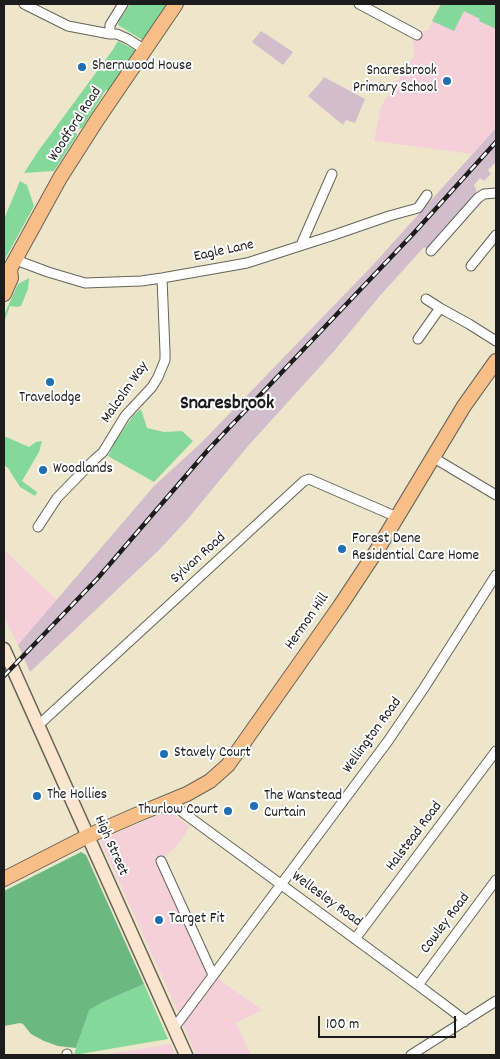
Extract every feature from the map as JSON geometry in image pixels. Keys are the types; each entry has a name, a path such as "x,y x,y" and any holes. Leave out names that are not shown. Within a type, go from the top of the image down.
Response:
{"main road":[{"name":"Woodford Road","path":"4,294 11,278 10,268 60,178 176,4"},
{"name":"Hermon Hill","path":"4,878 88,836 187,794 210,781 228,765 340,606 398,517 464,406 496,363"}],"street":[{"path":"24,4 68,26 117,34 145,50"},
{"path":"110,34 110,25 122,4"},
{"path":"362,4 417,35"},
{"path":"301,245 332,174"},
{"path":"431,251 478,198 484,194 496,196"},
{"name":"Eagle Lane","path":"10,268 48,272 85,283 141,281 162,278 247,263 334,236 389,216 418,208 427,195"},
{"path":"471,266 496,235"},
{"name":"Malcolm Way","path":"38,527 57,498 103,452 125,416 152,387 158,377 165,360 162,278"},
{"path":"426,299 496,341"},
{"path":"418,339 440,308"},
{"path":"434,458 496,495"},
{"name":"Sylvan Road","path":"37,724 43,721 308,479 398,517"},
{"name":"Wellington Road","path":"174,1028 388,741 496,575"},
{"name":"High Street","path":"4,649 186,1055"},
{"name":"Halstead Road","path":"355,939 496,751"},
{"name":"Wellesley Road","path":"171,802 462,1018 464,1022"},
{"path":"161,861 213,975"},
{"name":"Cowley Road","path":"418,985 496,880"},
{"path":"411,1055 496,1002"}],"shaded area":[{"name":"Snaresbrook Primary School","path":"441,4 496,4 496,128 472,154 374,141 381,106 414,56 413,42 417,35 422,31 429,30"},
{"path":"261,31 293,52 283,65 252,42"},
{"path":"324,77 365,99 355,123 346,120 343,125 308,96"},
{"path":"496,128 496,162 488,170 491,174 484,181 480,178 474,185 477,196 429,250 424,247 378,298 335,350 248,446 186,521 159,550 30,672 18,645 154,486 201,443 372,266"},
{"path":"4,550 57,600 18,645 4,617"},
{"path":"169,812 190,827 174,849 163,857 211,965 221,981 262,1010 236,1023 251,1055 196,1055 100,840"},
{"path":"171,1044 175,1055 100,1055"}],"green space":[{"path":"130,4 169,4 144,41 118,25"},
{"path":"441,4 496,4 496,29 464,11 454,31 432,21"},
{"path":"118,41 135,50 135,54 109,91 106,90 82,128 77,129 75,132 77,134 76,137 54,171 24,173 39,150"},
{"path":"20,181 27,185 34,206 4,261 4,219"},
{"path":"29,278 28,289 21,306 10,306 4,322 4,315 18,284"},
{"path":"141,409 147,428 164,432 182,431 193,441 154,482 108,456 116,440 133,416"},
{"path":"4,436 29,447 36,442 42,441 39,452 22,481 37,492 35,496 20,487 4,465"},
{"path":"81,852 86,855 144,984 89,1010 76,1048 58,1046 44,1041 31,1034 20,1023 4,1026 4,891"},
{"path":"144,984 168,1039 74,1055 88,1010"}],"railway":[{"path":"4,676 97,579 208,450 413,234 496,142"}],"place":[{"name":"Shernwood House","path":"82,67"},
{"name":"Snaresbrook Primary School","path":"447,81"},
{"name":"Travelodge","path":"50,382"},
{"name":"Woodlands","path":"43,470"},
{"name":"Forest Dene Residential Care Home","path":"342,549"},
{"name":"Stavely Court","path":"164,754"},
{"name":"The Hollies","path":"37,796"},
{"name":"The Wanstead Curtain","path":"254,806"},
{"name":"Thurlow Court","path":"228,811"},
{"name":"Target Fit","path":"159,920"}],"district":[{"name":"Snaresbrook","path":"227,405"}]}
